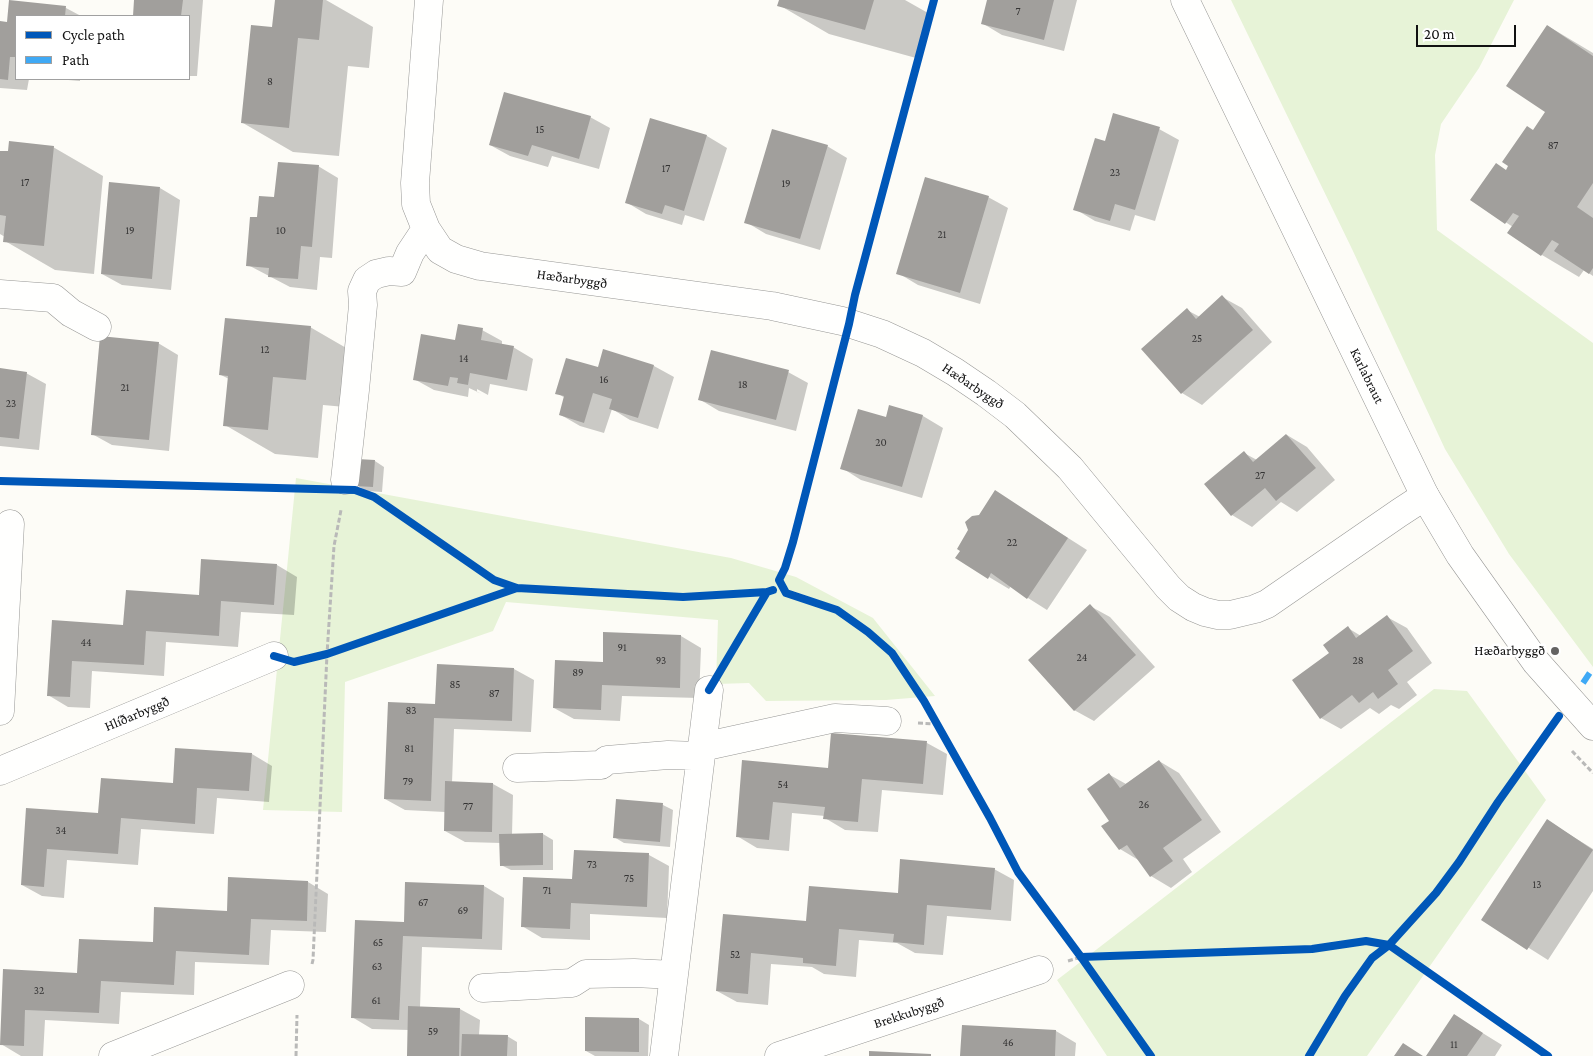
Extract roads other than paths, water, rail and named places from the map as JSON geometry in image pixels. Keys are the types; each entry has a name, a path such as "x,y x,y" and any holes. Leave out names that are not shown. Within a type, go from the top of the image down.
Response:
{"street":[{"name":"Hæðarbyggð","path":"429,0 415,183 416,204 426,229 440,250 456,259 480,266 772,306 842,322 882,334 915,349 970,383 1015,415 1070,468 1168,587 1193,607 1218,615 1230,615 1267,604 1425,496"},
{"name":"Karlabraut","path":"1185,0 1425,496 1460,555 1536,662 1593,726"},
{"path":"345,480 360,333 362,291 367,280 376,274 389,271 402,272 410,253 426,229"},
{"path":"0,294 53,298 71,313 97,327"},
{"path":"0,711 10,524"},
{"name":"Hlíðarbyggð","path":"0,771 274,656"},
{"path":"664,1056 709,690"},
{"path":"517,768 601,765 607,760 701,752 835,718 887,721"},
{"name":"Brekkubyggð","path":"779,1056 1039,970"},
{"path":"483,988 572,983 586,974 634,973 674,975"},
{"path":"114,1056 300,976"}],"place":[{"name":"Hæðarbyggð","path":"1555,651"}]}
